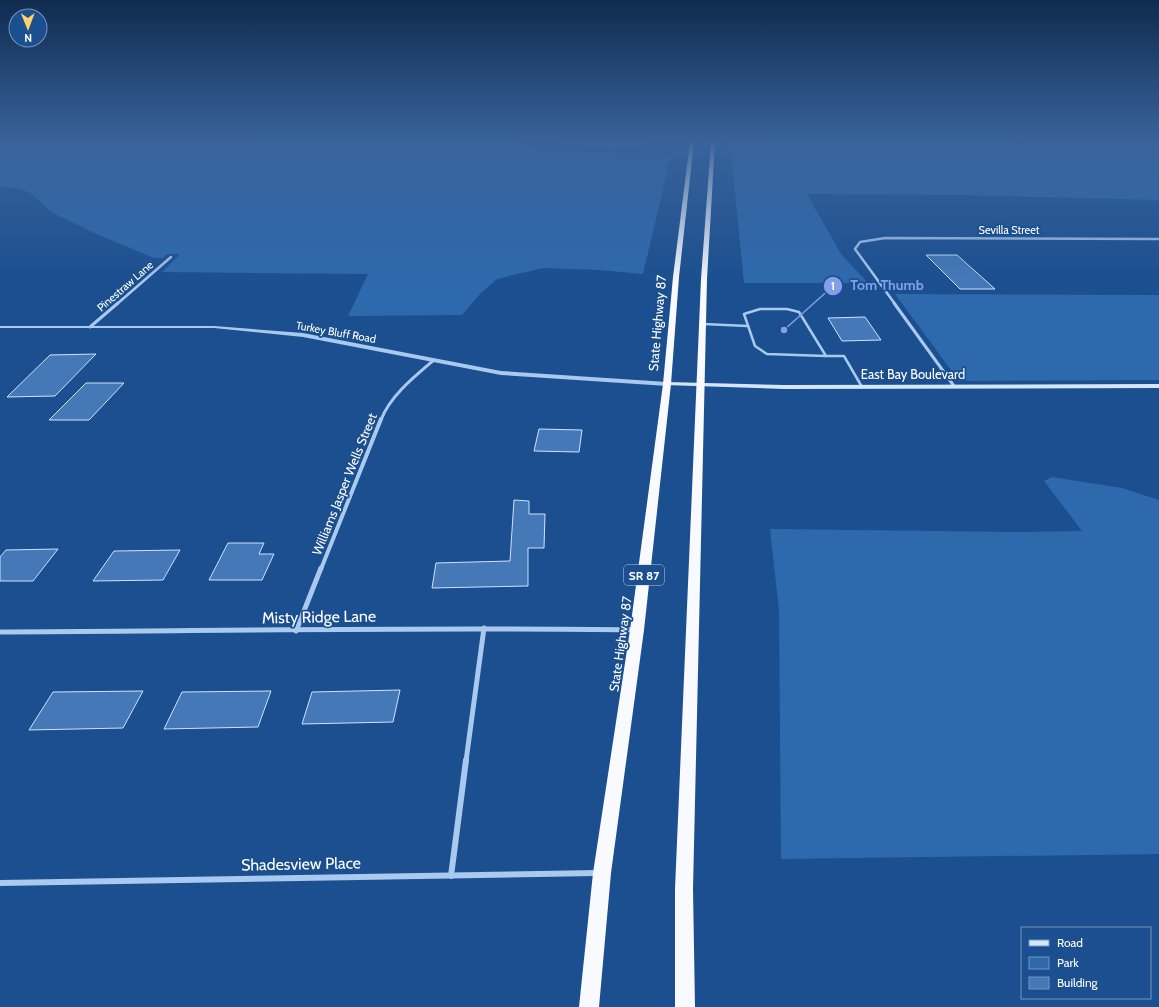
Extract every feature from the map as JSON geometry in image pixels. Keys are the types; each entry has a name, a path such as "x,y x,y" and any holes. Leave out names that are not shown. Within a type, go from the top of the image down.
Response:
{"highway":[{"name":"State Highway 87","path":"589,1007 602,873 638,630 667,384 676,277 686,189"},
{"path":"685,1007 684,889 702,385 704,279 711,189"}],"main road":[{"name":"East Bay Boulevard","path":"667,384 862,387 1159,386"}],"street":[{"name":"Sevilla Street","path":"954,386 856,249 860,242 885,238 1159,239"},
{"name":"Pinestraw Lane","path":"90,327 170,257"},
{"name":"Turkey Bluff Road","path":"0,327 214,327 303,335 501,374 667,384"},
{"name":"Williams Jasper Wells Street","path":"296,631 385,409 411,380 434,360"},
{"name":"Misty Ridge Lane","path":"0,632 296,631 484,628 638,630"},
{"path":"451,876 484,628"},
{"name":"Shadesview Place","path":"0,883 602,873"}],"lane":[{"path":"826,356 803,316 794,310 760,309 746,312 744,314 755,346 767,354 826,356 844,356 862,387"},
{"path":"703,324 748,326"}],"green space":[{"path":"20,189 663,189 643,274 600,270 543,268 497,279 481,293 462,315 348,316 368,274 162,272 180,254 167,254 163,258 154,258 94,233 51,212 32,194"},
{"path":"735,189 1159,189 1159,200 957,195 807,194 841,254 868,283 744,283"},
{"path":"895,294 1159,295 1159,380 959,381"},
{"path":"1052,477 1122,488 1159,500 1159,854 781,859 779,610 770,529 1020,532 1082,531 1044,481"}],"building":[{"path":"926,255 957,255 995,289 960,289"},
{"path":"865,317 881,340 842,341 828,318"},
{"path":"96,354 55,396 7,397 50,355"},
{"path":"86,383 124,383 89,420 49,420"},
{"path":"539,429 582,430 579,452 534,451"},
{"path":"514,500 529,501 529,514 545,514 544,548 528,548 528,586 432,588 436,563 510,561"},
{"path":"228,543 264,543 259,554 274,554 262,580 209,580"},
{"path":"58,549 33,581 0,581 0,557 6,550"},
{"path":"180,550 163,580 93,581 114,551"},
{"path":"400,690 393,722 302,724 312,692"},
{"path":"143,691 123,728 29,730 53,692"},
{"path":"271,691 258,727 164,729 182,692"}],"place":[{"name":"Tom Thumb","path":"784,330"}]}
